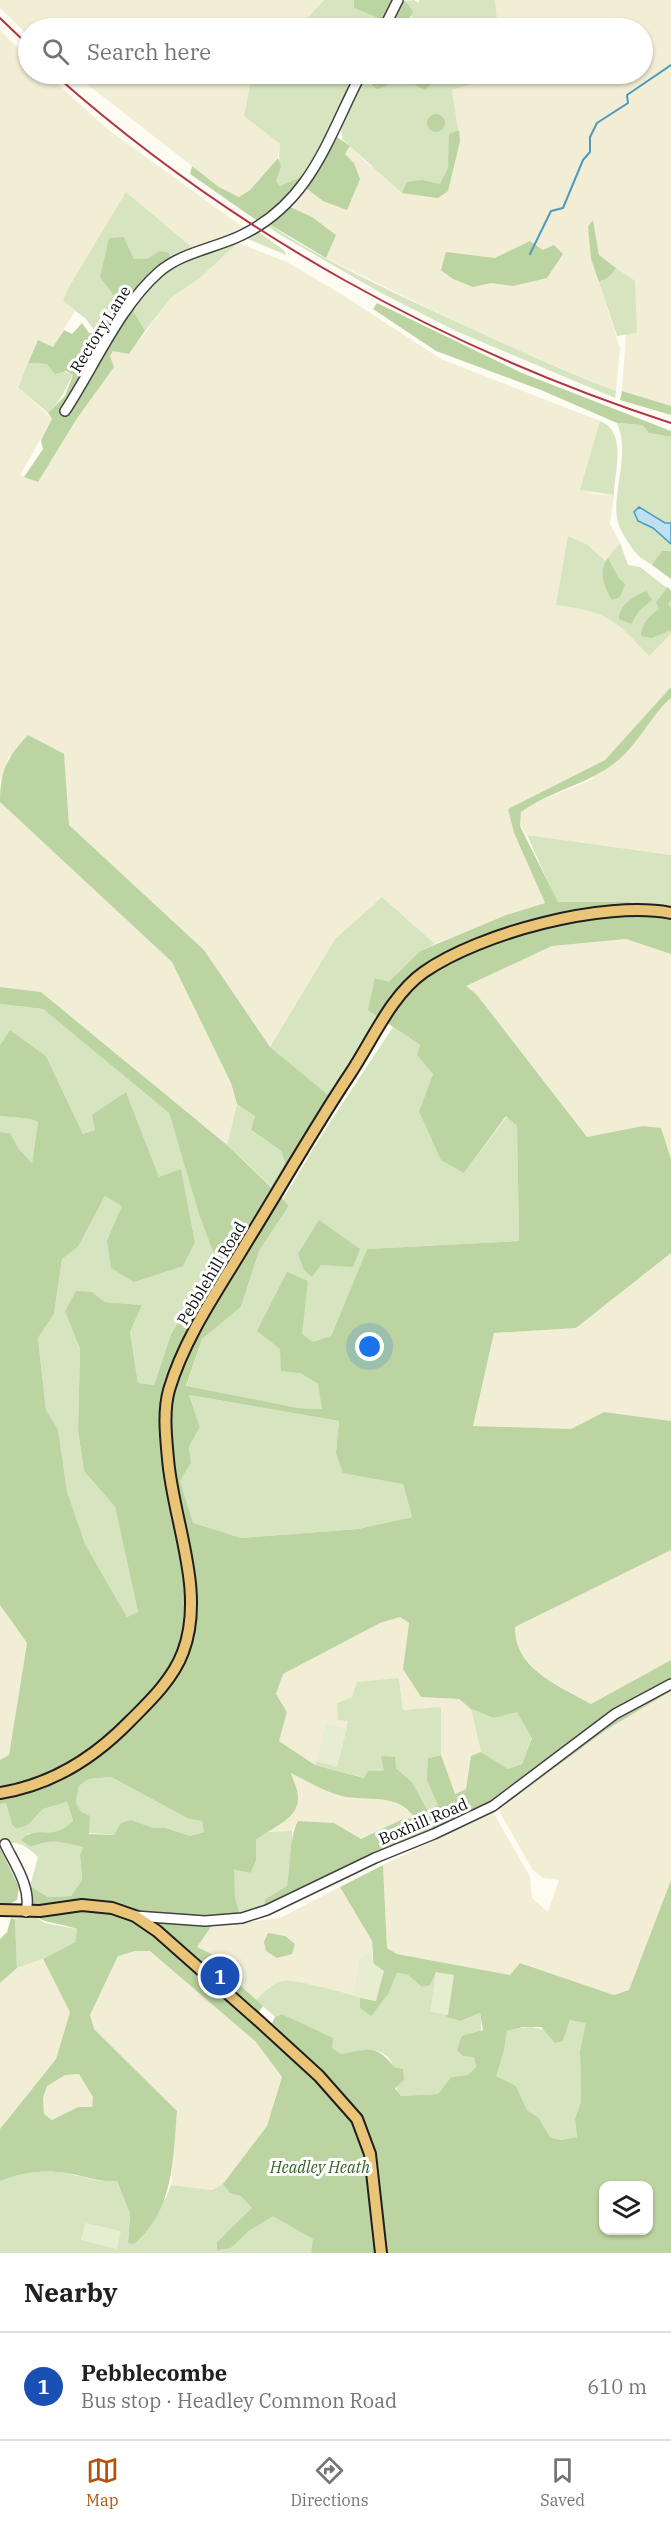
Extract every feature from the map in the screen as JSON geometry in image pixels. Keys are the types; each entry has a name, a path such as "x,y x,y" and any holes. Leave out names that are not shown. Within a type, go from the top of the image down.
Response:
{"main road":[{"name":"Pebblehill Road","path":"0,1793 52,1779 108,1744 160,1691 182,1654 191,1623 190,1591 169,1477 165,1431 168,1394 184,1346 324,1112 396,1002 422,974 460,952 513,932 590,914 630,911 671,913"},
{"path":"0,1910 26,1912 89,1905 112,1908 135,1916 157,1931 319,2076 357,2119 370,2154 381,2253"}],"street":[{"path":"389,18 398,0"},
{"name":"Rectory Lane","path":"65,411 122,319 153,278 168,264 256,228 301,189 326,148 356,84"},
{"name":"Boxhill Road","path":"135,1916 205,1921 242,1918 267,1910 375,1858 434,1834 493,1806 615,1714 671,1684"},
{"path":"5,1844 23,1880 28,1897 26,1912"},
{"path":"157,1931 160,1916"}],"shaded area":[{"path":"0,0 324,0 307,18 18,18 18,25 0,8"},
{"path":"495,0 671,0 671,406 622,391 626,334 637,333 599,255 593,220 588,226 597,276 620,348 616,391 495,341 326,258 335,235 292,208 307,189 323,201 354,163 345,154 350,146 369,165 438,198 448,191 460,141 452,90 473,84 653,84 653,18 497,18"},
{"path":"0,30 18,48 18,84 57,84 110,131 244,228 195,250 126,193 67,290 63,301 75,311 53,347 38,340 18,386 52,419 20,475 38,482 76,420 114,367 110,356 114,350 129,354 171,298 201,277 238,243 287,262 343,295 441,359 600,421 581,490 614,495 610,524 620,543 605,561 588,545 590,609 605,615 630,635 649,655 671,634 671,687 605,760 508,809 514,833 545,903 506,915 435,944 382,897 335,939 270,1047 204,950 69,825 63,754 9,756 0,782"},
{"path":"87,84 250,84 244,116 280,144 278,158 250,190 239,197 219,187"},
{"path":"671,698 671,855 527,835 520,826 521,812 532,804 591,780"},
{"path":"0,801 172,962 231,1083 237,1104 227,1145 41,992 0,987"},
{"path":"626,939 671,954 671,1159 661,1128 643,1126 587,1137 477,995 465,986 552,946"},
{"path":"671,1253 671,1421 604,1412 571,1429 473,1427 494,1333 576,1328"},
{"path":"671,1550 671,1660 591,1704 539,1675 515,1645 515,1627"},
{"path":"0,1605 27,1643 9,1755 0,1760"},
{"path":"400,1617 409,1623 403,1669 421,1697 459,1699 471,1709 481,1752 471,1757 466,1789 454,1794 441,1755 441,1708 403,1710 399,1678 337,1703 348,1720 347,1728 326,1723 315,1765 279,1741 287,1712 276,1694 283,1674 380,1623"},
{"path":"671,1691 671,1880 629,1990 614,1995 521,1963 510,1975 397,1954 387,1948 383,1865 493,1812 530,1877 532,1898 548,1912 559,1880 543,1878 532,1869 498,1809 606,1730"},
{"path":"290,1773 342,1796 389,1799 410,1811 415,1818 361,1839 334,1823 298,1821 292,1831 266,1832 282,1824 298,1794"},
{"path":"340,1887 372,1941 372,1951 359,1957 353,1996 328,1991 271,1986 256,2000 230,1977 229,1963 197,1947 211,1927 280,1918"},
{"path":"135,1951 150,1951 180,1975 256,2042 282,2077 267,2126 223,2184 212,2190 171,2185 177,2111 94,2029 90,2015 118,1956"},
{"path":"43,1959 70,2011 56,2059 0,2129 0,1983 17,1968"},
{"path":"79,2074 93,2097 92,2107 78,2107 53,2120 44,2114 43,2098 47,2085 65,2075"}],"green space":[{"path":"324,0 354,0 354,8 378,18 307,18"},
{"path":"354,0 402,0 413,12 411,18 378,18 354,8"},
{"path":"414,0 418,3 420,0 495,0 497,18 413,18 402,1"},
{"path":"250,84 353,84 315,164 308,166 303,176 280,186 276,181 280,144 244,116"},
{"path":"362,84 473,84 452,90 460,141 448,191 438,198 402,193 343,140 340,127"},
{"path":"371,84 388,84 387,86 377,89"},
{"path":"414,84 431,84 425,90"},
{"path":"432,114 440,114 445,119 443,130 432,132 427,127 427,119"},
{"path":"459,130 460,141 448,191 438,198 402,193 407,182 422,180 440,184 448,168 449,134"},
{"path":"337,137 350,146 345,154 354,163 360,179 347,210 323,201 307,189 333,139"},
{"path":"278,158 281,166 276,181 280,186 303,176 308,166 314,164 294,194 259,222 190,174 192,166 219,187 239,197 250,190"},
{"path":"126,192 195,250 170,260 134,259 124,237 114,306 97,334 86,319 63,301 67,290"},
{"path":"288,206 312,217 336,235 326,258 269,224"},
{"path":"593,220 599,255 616,268 609,277 599,282 591,259 588,226"},
{"path":"269,224 323,257 380,286 467,327 616,391 615,398 458,332 381,293 277,233 266,225"},
{"path":"256,230 285,251 286,255 248,239 247,235"},
{"path":"124,237 134,259 147,259 160,251 169,253 172,270 149,288 140,299 134,312 145,331 129,354 113,351 110,356 114,367 76,420 38,482 24,477 43,449 41,440 52,419 48,413 65,396 73,375 66,371 55,374 47,364 28,363 38,340 53,347 64,330 72,334 82,323 89,333 97,333 114,306 115,297 100,277 109,238"},
{"path":"530,241 543,250 554,245 563,254 547,278 513,286 491,283 473,287 453,279 441,270 446,252 495,258"},
{"path":"232,242 238,243 201,277 171,298 145,331 134,312 149,287 174,268"},
{"path":"616,268 635,281 637,333 617,336 599,282 609,277"},
{"path":"377,303 522,373 671,431 671,437 649,433 642,425 617,423 541,390 436,351 373,309"},
{"path":"28,363 47,364 73,375 60,399 48,413 18,387"},
{"path":"622,391 671,406 671,415 620,400"},
{"path":"600,421 609,426 617,443 614,495 580,490"},
{"path":"617,423 642,425 649,433 671,437 671,579 636,553 624,535 618,520 616,508 622,451"},
{"path":"568,536 588,545 605,561 620,543 628,565 640,567 671,591 671,634 649,656 627,633 608,619 587,610 556,605"},
{"path":"662,551 671,551 671,579 652,565"},
{"path":"608,558 618,577 625,584 620,597 612,600 603,579 603,568"},
{"path":"668,587 671,591 671,601 668,604 671,608 671,630 652,638 641,636 647,620 659,609 656,602"},
{"path":"646,591 652,600 639,611 631,624 619,619 624,605"},
{"path":"671,687 671,698 624,755 593,777 521,812 520,826 558,902 629,902 671,909 671,954 626,939 552,946 466,986 477,995 587,1137 643,1126 661,1128 671,1159 671,1253 576,1328 494,1333 473,1426 571,1429 604,1412 671,1421 671,1550 515,1627 517,1642 530,1665 553,1683 591,1704 671,1660 671,1691 606,1730 503,1806 427,1843 423,1836 264,1906 265,1899 287,1886 292,1843 298,1821 334,1823 361,1839 403,1819 415,1818 400,1804 342,1796 291,1773 298,1794 294,1812 256,1840 256,1860 251,1873 234,1870 235,1897 240,1915 207,1917 211,1927 197,1947 230,1963 231,1977 263,2006 252,2022 328,2089 353,2119 365,2148 368,2163 375,2253 311,2253 313,2239 273,2216 249,2231 231,2248 217,2250 217,2242 252,2208 241,2196 230,2193 223,2184 267,2126 282,2077 256,2042 150,1951 135,1951 118,1956 90,2015 94,2029 177,2111 172,2166 164,2200 147,2231 134,2244 128,2243 130,2214 117,2181 104,2181 48,2171 24,2174 0,2181 0,2129 56,2059 70,2012 43,1959 75,1942 77,1929 48,1922 35,1915 29,1899 30,1886 48,1897 71,1896 82,1880 80,1854 83,1847 63,1842 50,1842 31,1847 21,1840 33,1833 58,1831 73,1821 67,1802 43,1809 28,1825 17,1829 12,1825 6,1803 0,1804 0,1797 40,1788 79,1768 0,1789 0,1760 9,1755 27,1643 0,1605 0,1132 10,1133 19,1149 32,1163 38,1122 31,1119 0,1116 0,1045 10,1030 46,1056 83,1134 95,1130 92,1115 126,1092 159,1177 181,1169 195,1242 183,1266 134,1282 111,1268 107,1240 122,1206 105,1196 78,1247 62,1259 54,1314 38,1338 46,1410 58,1429 67,1491 85,1544 127,1617 138,1612 115,1507 84,1471 78,1431 80,1349 65,1311 76,1291 92,1292 105,1302 142,1305 130,1332 138,1383 154,1385 171,1334 216,1260 199,1214 169,1113 43,1009 0,1004 0,987 41,992 227,1145 271,1187 285,1163 281,1151 251,1130 255,1116 237,1104 231,1083 172,962 0,802 3,773 10,758 28,735 64,754 69,825 204,950 270,1047 331,1097 276,1191 289,1206 259,1251 241,1307 202,1339 186,1386 298,1408 322,1409 318,1384 300,1373 281,1371 280,1349 257,1331 287,1272 308,1281 302,1334 313,1342 331,1336 367,1249 519,1241 517,1126 506,1116 464,1173 441,1160 419,1111 433,1074 417,1055 420,1045 368,1010 375,978 389,982 420,951 506,915 545,903 514,833 508,809 605,760","holes":["189,1395 339,1421 336,1453 343,1473 403,1484 412,1517 358,1529 241,1538 193,1523 180,1481 191,1463 189,1447 200,1427","400,1617 409,1623 403,1669 421,1697 459,1699 471,1709 494,1718 517,1712 532,1738 522,1764 508,1769 481,1752 471,1756 466,1789 455,1794 441,1755 428,1758 427,1780 438,1805 428,1811 412,1782 396,1768 395,1757 381,1756 384,1771 368,1771 364,1778 315,1765 279,1741 287,1712 276,1694 283,1674 380,1623","111,1777 189,1819 202,1821 204,1832 190,1836 166,1828 153,1828 132,1820 121,1823 114,1835 89,1834 90,1816 81,1812 76,1802 79,1786 89,1779","79,2074 93,2097 92,2107 78,2107 52,2120 44,2114 43,2098 47,2086 65,2075"]},
{"path":"527,835 671,855 671,909 629,902 557,902"},
{"path":"382,897 435,944 420,951 389,983 376,978 380,1019 331,1097 270,1047 335,939"},
{"path":"0,1004 43,1009 169,1113 199,1213 216,1260 171,1334 154,1385 138,1383 130,1332 142,1305 105,1302 92,1292 65,1310 80,1349 78,1431 84,1471 115,1507 138,1612 127,1617 85,1544 67,1491 58,1429 46,1410 38,1338 54,1314 62,1259 78,1247 105,1196 123,1205 107,1240 195,1242 181,1170 159,1178 126,1092 95,1130 83,1134 46,1056 10,1030 0,1045"},
{"path":"393,1027 420,1045 418,1055 433,1074 419,1111 464,1173 507,1116 517,1126 519,1241 367,1249 331,1336 300,1373 318,1384 323,1409 298,1408 186,1387 202,1339 241,1307 259,1251 289,1206 283,1199 321,1136"},
{"path":"237,1104 255,1115 252,1131 281,1151 285,1163 272,1187 227,1145"},
{"path":"0,1116 32,1119 38,1122 32,1163 19,1149 10,1133 0,1132"},
{"path":"319,1220 360,1249 353,1267 321,1265 312,1277 304,1270 298,1254"},
{"path":"189,1395 339,1421 336,1453 403,1484 412,1517 358,1529 241,1538 193,1524 180,1481 191,1463 189,1447 200,1427"},
{"path":"399,1678 403,1710 441,1707 441,1755 428,1758 439,1805 428,1811 412,1782 396,1768 365,1778 315,1765 316,1761 337,1766 348,1721 338,1720 337,1703 352,1697 357,1682"},
{"path":"471,1709 494,1718 517,1711 532,1737 522,1764 508,1769 481,1752"},
{"path":"326,1723 347,1728 337,1767 316,1761"},
{"path":"111,1777 189,1819 202,1821 204,1832 190,1836 166,1828 153,1828 132,1820 114,1835 88,1833 76,1802 79,1786 89,1779"},
{"path":"67,1802 73,1822 67,1827 56,1832 27,1834 31,1847 50,1842 83,1846 80,1854 82,1880 71,1896 48,1897 30,1886 38,1857 21,1844 12,1843 0,1846 0,1804 6,1803 12,1825 17,1829 28,1825 43,1809"},
{"path":"292,1831 292,1860 287,1886 265,1899 264,1906 240,1915 235,1897 233,1870 251,1873 256,1860 256,1840 266,1832"},
{"path":"0,1848 19,1887 17,1900 6,1906 0,1905"},
{"path":"383,1865 387,1948 397,1954 510,1975 520,1963 614,1995 629,1990 671,1880 671,2253 384,2253 361,2114 272,2023 275,2017 282,2014 333,2038 332,2048 341,2054 370,2050 382,2054 394,2067 403,2069 404,2080 395,2088 401,2096 438,2094 451,2077 468,2075 476,2067 474,2057 463,2056 457,2050 462,2036 483,2030 480,2013 461,2021 447,2017 436,1972 430,1985 422,1987 408,1975 397,1973 388,1994 371,2016 360,2008 360,1998 376,2001 372,1941 340,1887","holes":["570,2020 586,2023 580,2051 581,2101 575,2119 577,2137 561,2140 550,2137 539,2118 527,2110 516,2086 496,2076 504,2051 507,2031 523,2027 541,2027 555,2043 563,2041"]},
{"path":"34,1916 45,1923 77,1929 75,1942 43,1959 17,1968 15,1919"},
{"path":"11,1918 15,1919 17,1968 0,1983 0,1939 7,1932"},
{"path":"268,1933 285,1936 295,1944 292,1954 277,1958 266,1951 264,1942"},
{"path":"372,1951 373,1963 384,1971 376,2001 353,1996 359,1957"},
{"path":"384,1971 408,1975 422,1987 430,1984 436,1972 462,2021 480,2013 481,2029 475,2060 476,2067 469,2075 451,2077 438,2094 401,2096 396,2086 394,2069 385,2055 372,2050 341,2054 332,2049 332,2038 282,2014 275,2017 256,2000 275,1984 290,1981 375,2001"},
{"path":"436,1972 454,1975 448,2015 430,2012"},
{"path":"570,2019 587,2023 580,2051 581,2101 575,2119 577,2137 561,2140 550,2137 539,2118 527,2110 516,2086 495,2076 504,2051 507,2031 537,2028 563,2041"},
{"name":"Headley Heath","path":"312,2062 388,2139 671,2151 671,2253 0,2253 0,2181 24,2174 48,2171 117,2181 130,2214 128,2242 166,2198 171,2185 212,2190 223,2184 267,2126 279,2089 297,2084","holes":["272,2216 249,2231 231,2248 217,2242 226,2233"]},
{"path":"85,2223 121,2231 117,2249 81,2240"}],"water":[{"path":"639,507 665,523 671,523 671,544 653,528 638,521 634,512"}],"waterway":[{"path":"653,77 671,65"},
{"path":"530,254 551,211 563,208 583,160 590,152 590,137 597,123 628,103 627,95 643,84"}],"railway":[{"path":"0,18 18,35"},
{"path":"66,84 122,131 194,185 268,234 344,280 423,322 504,359 587,393 671,423"}],"place":[{"name":"Pebblecombe","path":"220,1976"}]}
